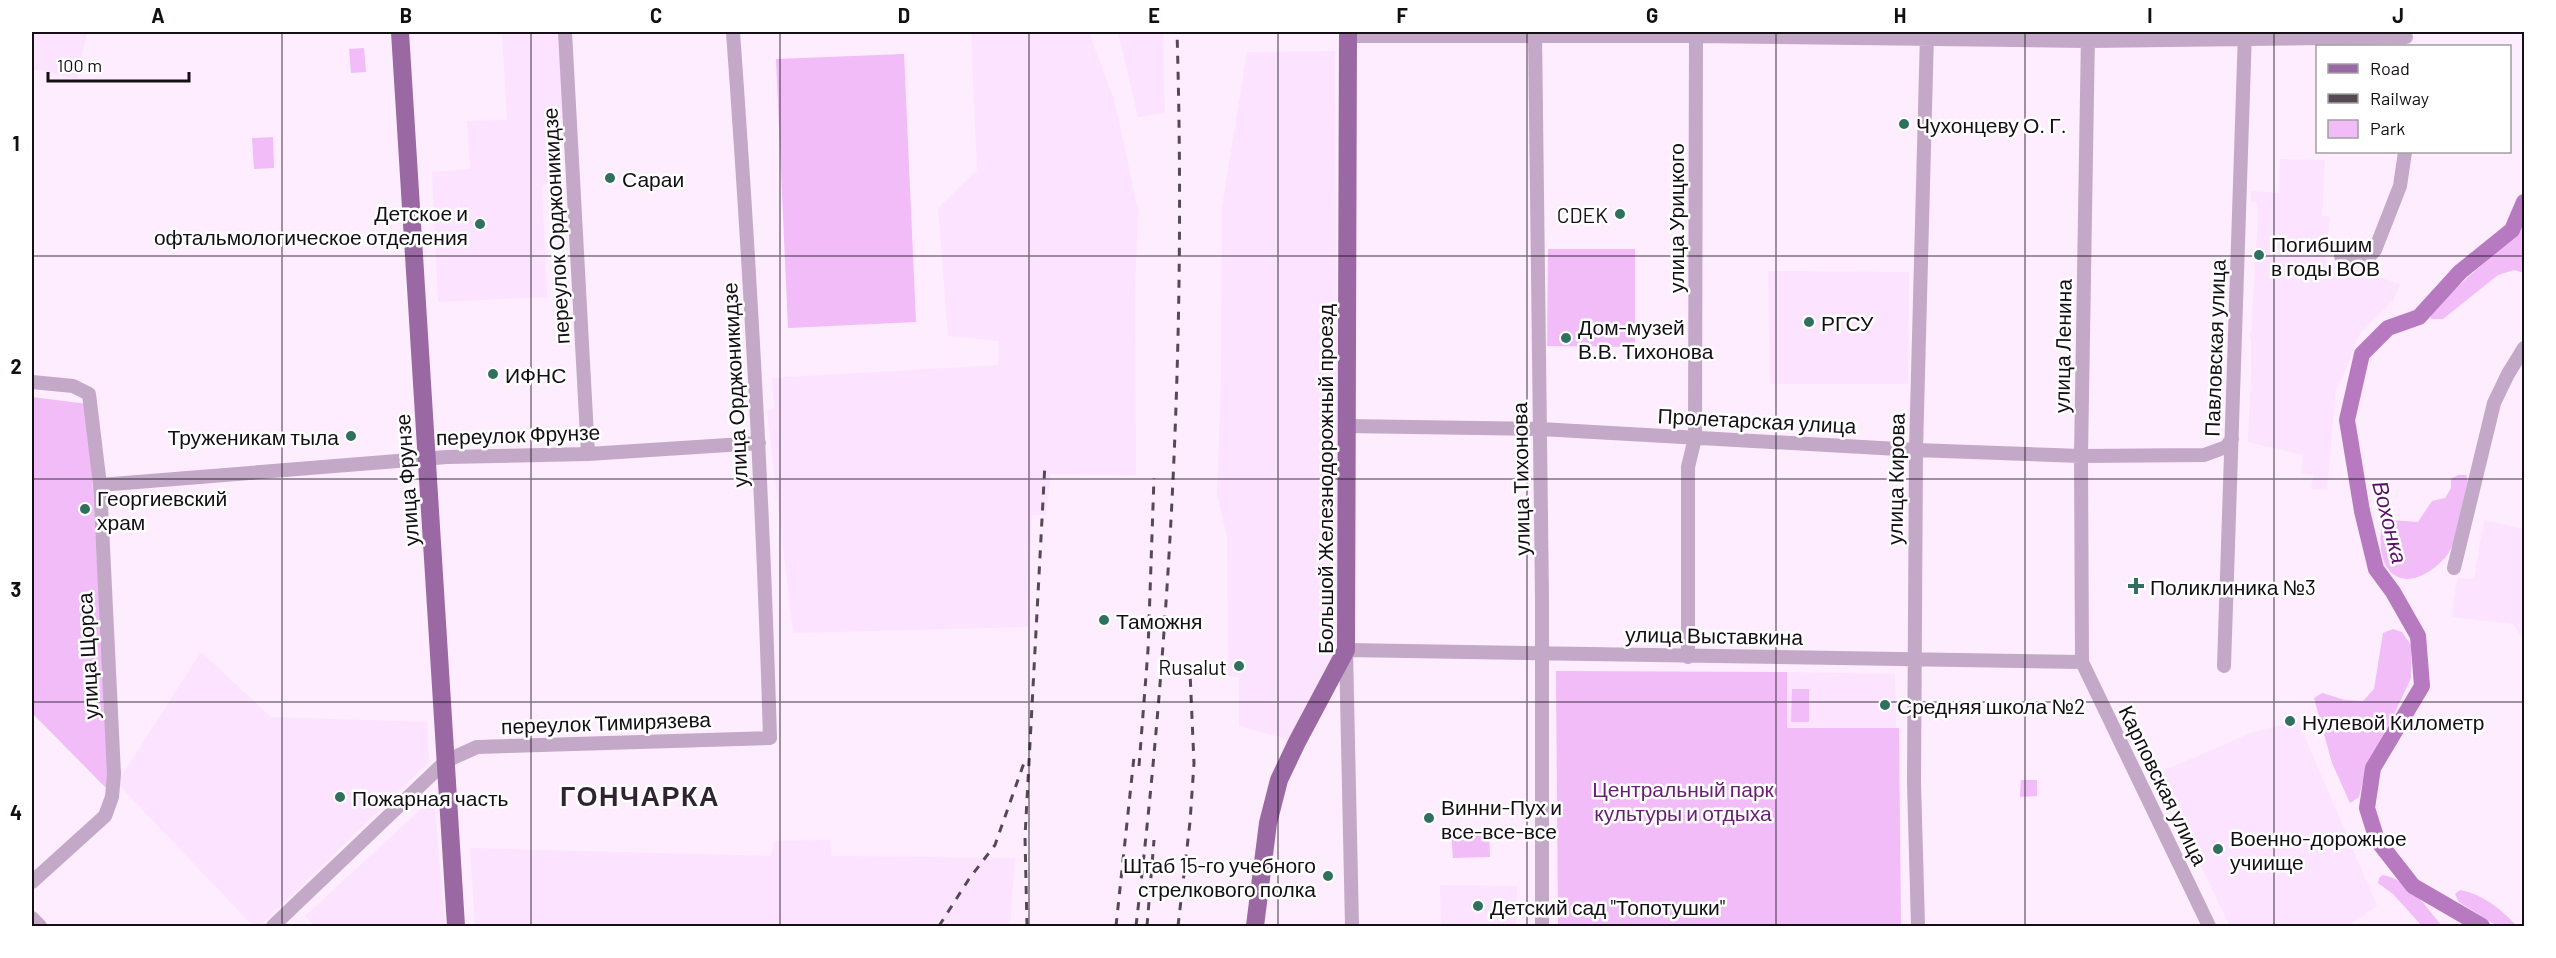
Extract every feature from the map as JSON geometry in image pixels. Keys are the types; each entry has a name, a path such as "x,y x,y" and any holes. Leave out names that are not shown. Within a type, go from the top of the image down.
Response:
{"main road":[{"name":"улица Фрунзе","path":"400,32 456,927"},
{"name":"Большой Железнодорожный проезд","path":"1346,650 1348,34"},
{"path":"1255,927 1268,823 1279,780 1296,742 1346,650"}],"street":[{"name":"переулок Орджоникидзе","path":"565,32 588,454"},
{"name":"улица Орджоникидзе","path":"733,32 759,443 770,738"},
{"name":"улица Тихонова","path":"1535,33 1542,654 1542,927"},
{"path":"1348,34 2245,35 2407,38"},
{"name":"улица Урицкого","path":"1688,657 1688,467 1695,438 1696,34"},
{"name":"Павловская улица","path":"2224,666 2245,35"},
{"name":"улица Кирова","path":"1918,927 1914,783 1916,450 1927,36"},
{"name":"улица Ленина","path":"2082,662 2081,456 2089,36"},
{"path":"2341,256 2369,257 2375,250 2400,186 2405,153"},
{"path":"2454,568 2494,403 2501,386 2524,348"},
{"name":"улица Щорса","path":"32,382 73,386 89,394 100,485 114,774 112,797 105,816 32,882"},
{"name":"Пролетарская улица","path":"1346,426 1540,429 1916,450 2081,456 2204,455 2226,447 2232,439"},
{"name":"переулок Фрунзе","path":"100,485 427,459 588,454 759,443"},
{"name":"улица Выставкина","path":"1346,650 2082,662"},
{"name":"Большой Железнодорожный проезд","path":"1346,650 1352,927"},
{"name":"Карповская улица","path":"2082,662 2209,927"},
{"name":"переулок Тимирязева","path":"273,927 446,761 477,747 770,738"},
{"path":"32,918 40,927"}],"shaded area":[{"path":"32,32 87,32 77,79 32,69"},
{"path":"502,32 560,32 565,119 546,120 545,126 551,144 547,182 542,186 547,297 438,302 432,172 470,169 467,121 507,120"},
{"path":"971,32 1089,32 1115,103 1138,211 1135,291 1136,475 1051,474 1046,515 1032,515 1028,627 793,633 767,410 774,409 772,378 998,365 999,341 948,336 938,208 977,170"},
{"path":"1118,32 1163,32 1165,113 1138,117"},
{"path":"1335,51 1338,656 1291,740 1239,726 1239,677 1228,676 1227,537 1217,494 1221,378 1222,207 1247,52"},
{"path":"2280,159 2325,160 2322,216 2330,217 2325,260 2400,284 2393,301 2360,333 2336,388 2327,490 2311,489 2313,475 2301,473 2303,455 2248,442 2251,376 2249,334 2251,332 2258,216 2257,202 2251,202 2251,191 2279,193"},
{"path":"1768,271 1909,272 1908,384 1770,384"},
{"path":"2484,520 2524,529 2524,641 2513,624 2452,617 2457,578 2474,579"},
{"path":"201,652 271,717 427,722 429,762 260,926 253,926 117,783"},
{"path":"1787,672 1895,674 1896,728 1787,728"},
{"path":"2298,721 2377,906 2349,926 2230,926 2156,774 2253,732"},
{"path":"434,797 445,926 315,926 305,916"},
{"path":"830,840 831,856 1015,858 1010,926 475,926 470,848 771,856 774,841"},
{"name":"Детский сад \"Топотушки\"","path":"1440,885 1517,886 1516,926 1441,926"}],"green space":[{"path":"364,48 366,72 351,73 349,49"},
{"path":"904,54 916,322 788,328 776,59"},
{"path":"273,137 274,168 254,169 252,138"},
{"path":"2524,215 2524,273 2514,270 2498,275 2443,319 2431,319 2430,312 2512,237"},
{"path":"1548,249 1635,249 1635,347 1547,346"},
{"path":"32,397 88,404 110,792 32,713"},
{"path":"2458,475 2466,475 2468,482 2457,532 2450,551 2431,570 2418,577 2406,579 2396,576 2388,569 2383,558 2382,525 2390,520 2418,522 2432,501 2445,498 2451,488 2451,479"},
{"path":"2393,629 2402,632 2411,645 2411,678 2363,781 2359,797 2350,803 2332,763 2314,698 2322,693 2345,700 2363,701 2374,689 2383,633"},
{"name":"Центральный парк культуры и отдыха","path":"1556,671 1787,672 1787,728 1899,728 1901,926 1558,926"},
{"path":"1792,689 1809,689 1809,722 1791,722"},
{"path":"2021,780 2037,780 2037,796 2020,797"},
{"path":"1451,833 1489,833 1490,857 1453,858"},
{"path":"2383,875 2409,888 2442,926 2422,926 2393,894 2378,883 2379,878"},
{"path":"2460,890 2477,895 2492,904 2517,926 2497,926 2459,902 2455,894"}],"waterway":[{"name":"Вохонка","path":"2482,926 2413,886 2377,840 2367,808 2373,768 2422,686 2418,636 2393,592 2376,569 2362,511 2347,420 2362,354 2388,328 2419,317 2460,272 2512,230 2524,202"}],"railway":[{"path":"1136,926 1158,703 1173,480 1179,256 1177,32"},
{"path":"1027,926 1025,837 1045,463"},
{"path":"1139,766 1148,650 1154,478"},
{"path":"1178,926 1194,763 1190,672"},
{"path":"1116,926 1134,757"},
{"path":"939,926 969,879 995,845 1025,760"},
{"path":"1147,926 1154,840"}],"place":[{"name":"Чухонцеву О. Г.","path":"1904,124"},
{"name":"Сараи","path":"610,178"},
{"name":"CDEK","path":"1620,214"},
{"name":"Детское и офтальмологическое отделения","path":"480,224"},
{"name":"Погибшим в годы ВОВ","path":"2259,255"},
{"name":"РГСУ","path":"1809,322"},
{"name":"Дом-музей В.В. Тихонова","path":"1566,338"},
{"name":"ИФНС","path":"493,374"},
{"name":"Труженикам тыла","path":"351,436"},
{"name":"Георгиевский храм","path":"85,509"},
{"name":"Поликлиника №3","path":"2136,586"},
{"name":"Таможня","path":"1104,620"},
{"name":"Rusalut","path":"1239,666"},
{"name":"Средняя школа №2","path":"1885,705"},
{"name":"Нулевой Километр","path":"2290,721"},
{"name":"Пожарная часть","path":"340,797"},
{"name":"Винни-Пух и все-все-все","path":"1429,818"},
{"name":"Военно-дорожное учиище","path":"2218,849"},
{"name":"Штаб 15-го учебного стрелкового полка","path":"1328,876"},
{"name":"Детский сад \"Топотушки\"","path":"1478,906"}],"district":[{"name":"ГОНЧАРКА","path":"640,795"}]}
